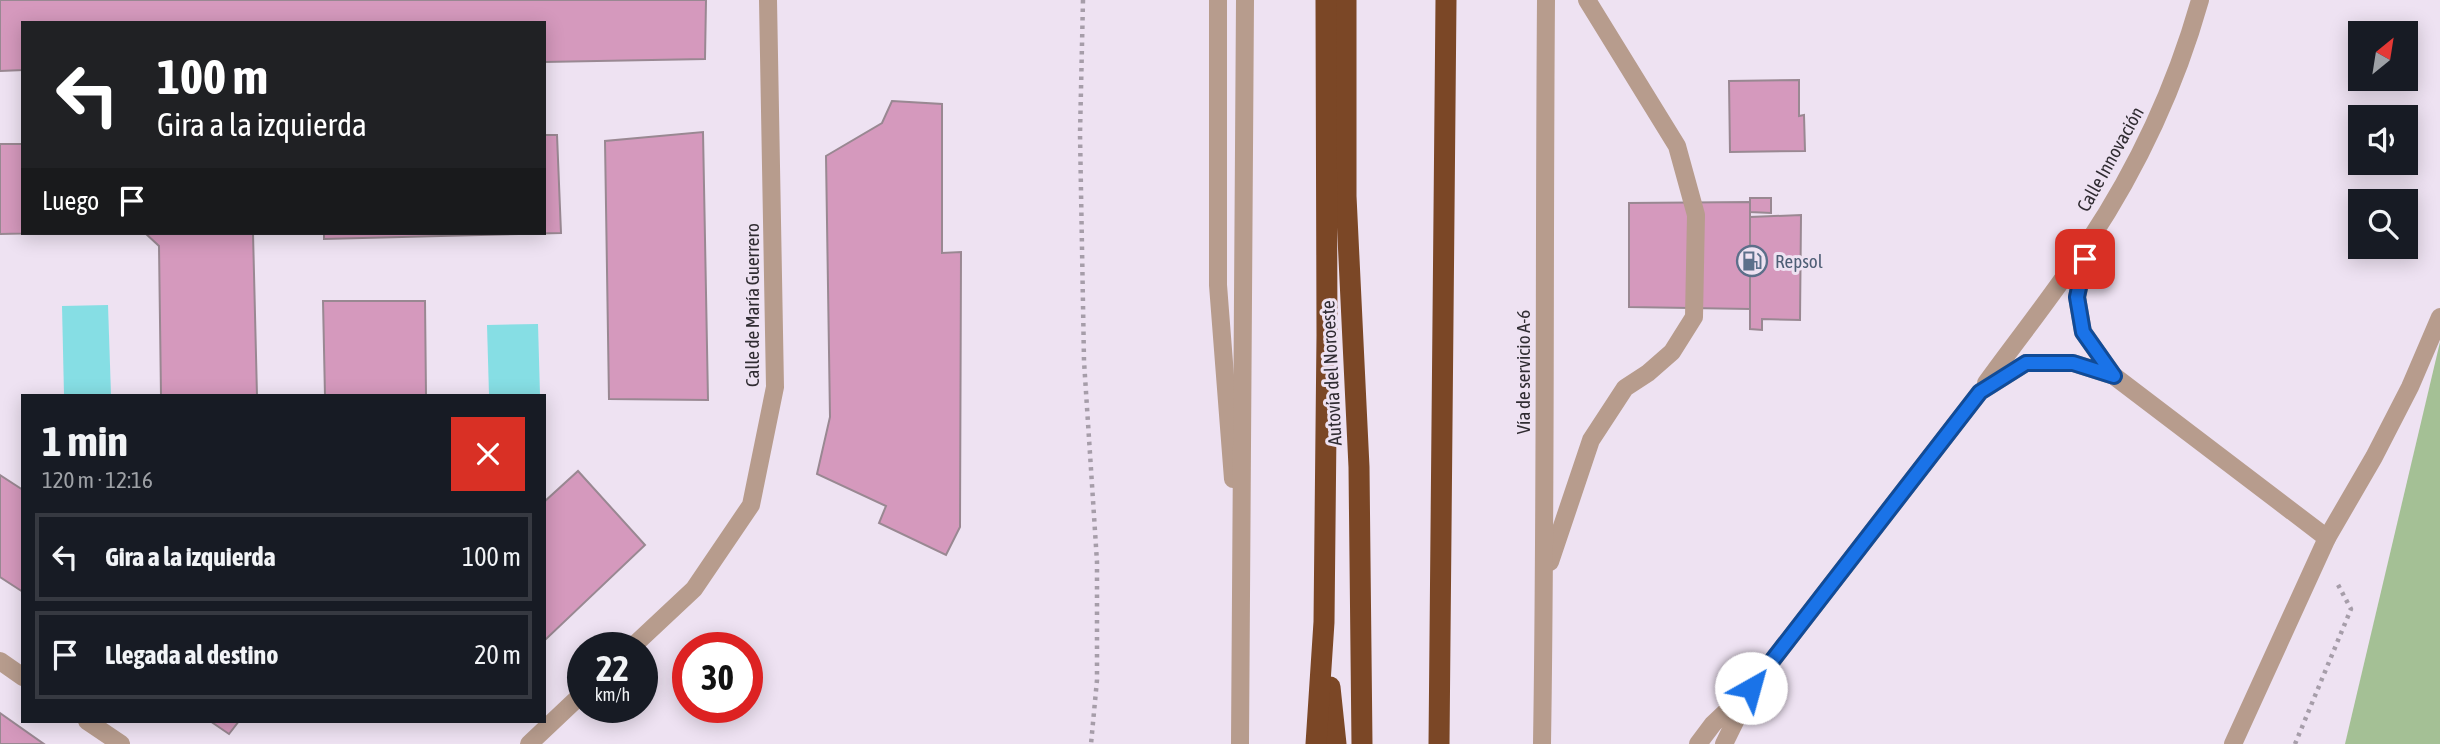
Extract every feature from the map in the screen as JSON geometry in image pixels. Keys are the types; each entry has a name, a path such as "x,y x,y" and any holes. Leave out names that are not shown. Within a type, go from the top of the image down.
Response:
{"highway":[{"path":"1316,744 1324,622 1326,0"},
{"name":"Autovía del Noroeste","path":"1346,0 1346,196 1359,467 1362,744"},
{"path":"1439,744 1446,0"},
{"path":"1324,622 1336,744"}],"street":[{"name":"Calle de María Guerrero","path":"648,632 694,589 751,505 775,387 768,0"},
{"path":"1218,0 1218,285 1242,608"},
{"path":"1240,744 1245,0"},
{"name":"Vía de servicio A-6","path":"1542,744 1546,0"},
{"path":"1545,575 1591,440 1625,388 1672,352 1694,317 1696,215 1677,146 1587,0"},
{"name":"Calle Innovación","path":"1751,688 1980,392 2090,240 2159,117 2188,41 2200,0"},
{"path":"2090,240 2077,297 2083,332 2114,376 2327,538"},
{"path":"2233,744 2327,538 2404,399 2440,317"},
{"path":"1980,392 2026,363 2073,363 2114,376"},
{"path":"0,661 21,676"},
{"path":"1698,744 1713,724 1751,688"},
{"path":"1724,744 1751,688"},
{"path":"529,744 567,708"},
{"path":"91,723 121,744"}],"path":[{"path":"1083,0 1080,134 1084,348 1097,588 1097,680 1091,744"},
{"path":"2295,744 2350,609 2335,578"}],"green space":[{"path":"2440,342 2440,744 2345,744"}],"water":[{"path":"108,305 111,394 64,394 62,306"},
{"path":"538,324 540,394 489,394 487,325"}],"building":[{"path":"0,0 706,0 705,59 546,62 546,21 21,21 21,70 0,71"},
{"path":"1799,80 1799,116 1804,115 1805,151 1730,152 1729,81"},
{"path":"892,101 942,104 942,253 961,252 960,527 946,555 879,523 886,506 817,474 830,417 826,156 882,123"},
{"path":"703,132 708,400 609,399 605,141"},
{"path":"546,135 557,135 561,233 546,233"},
{"path":"0,144 21,144 21,234 0,234"},
{"path":"1750,198 1771,198 1771,213 1750,212"},
{"path":"1750,202 1750,309 1629,307 1629,203"},
{"path":"1801,215 1800,320 1762,319 1762,330 1750,329 1750,217"},
{"path":"147,235 253,235 257,394 161,394 159,246"},
{"path":"324,235 482,235 324,239"},
{"path":"323,301 425,301 426,394 325,394"},
{"path":"578,471 645,545 546,639 546,500"},
{"path":"0,475 21,489 21,591 0,577"},
{"path":"0,713 44,744 0,744"},
{"path":"213,723 237,723 229,734"}],"place":[{"name":"Repsol","path":"1752,261"}],"route":[{"path":"1751,688 1980,392 2026,363 2073,363 2114,376 2083,332 2077,297 2085,259"}]}
